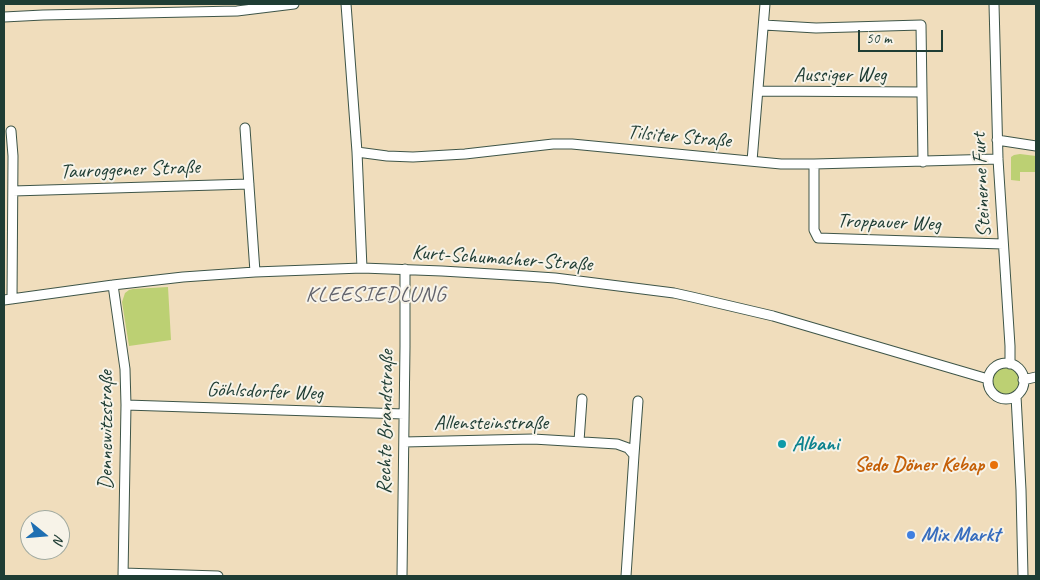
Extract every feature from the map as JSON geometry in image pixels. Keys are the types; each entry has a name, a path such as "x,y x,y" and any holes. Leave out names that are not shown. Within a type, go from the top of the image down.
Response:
{"street":[{"path":"4,17 236,11 294,4"},
{"path":"346,4 357,152 362,268"},
{"path":"752,161 765,4"},
{"name":"Steinerne Furt","path":"994,4 997,140 1010,364"},
{"path":"764,24 816,28 921,26 923,162"},
{"name":"Aussiger Weg","path":"758,91 922,92"},
{"path":"245,128 255,272"},
{"path":"8,300 14,156 12,131"},
{"path":"997,140 1036,146"},
{"name":"Tilsiter Straße","path":"357,152 413,157 465,154 553,144 572,144 781,164 998,159"},
{"name":"Troppauer Weg","path":"814,164 814,230 818,238 1003,244"},
{"name":"Tauroggener Straße","path":"13,191 249,184"},
{"name":"Kurt-Schumacher-Straße","path":"8,300 112,285 183,277 255,272 362,268 555,278 674,294 773,316 988,379"},
{"name":"Rechte Brandstraße","path":"402,576 405,269"},
{"name":"Dennewitzstraße","path":"112,285 125,369 123,575"},
{"path":"1001,364 1010,364 1020,371 1023,380 1022,389 1016,396 1007,399 1000,398 995,396 988,385 990,372 1001,364"},
{"path":"1023,380 1036,377"},
{"path":"1016,396 1023,576"},
{"name":"Allensteinstraße","path":"579,441 582,399"},
{"path":"626,576 638,401"},
{"name":"Göhlsdorfer Weg","path":"126,405 404,414"},
{"name":"Allensteinstraße","path":"404,442 526,439 579,441 617,444 628,448 634,455"},
{"path":"123,575 218,576"}],"green space":[{"path":"1020,154 1036,156 1036,172 1020,172 1020,181 1011,180 1011,157"},
{"path":"168,287 171,340 129,346 122,302 125,293 133,289"},
{"path":"1006,367 1016,371 1020,381 1016,391 1006,395 996,391 992,381 996,371"}],"place":[{"name":"Albani","path":"782,444"},
{"name":"Sedo Döner Kebap","path":"994,465"},
{"name":"Mix Markt","path":"911,535"}],"district":[{"name":"KLEESIEDLUNG","path":"376,295"}]}
